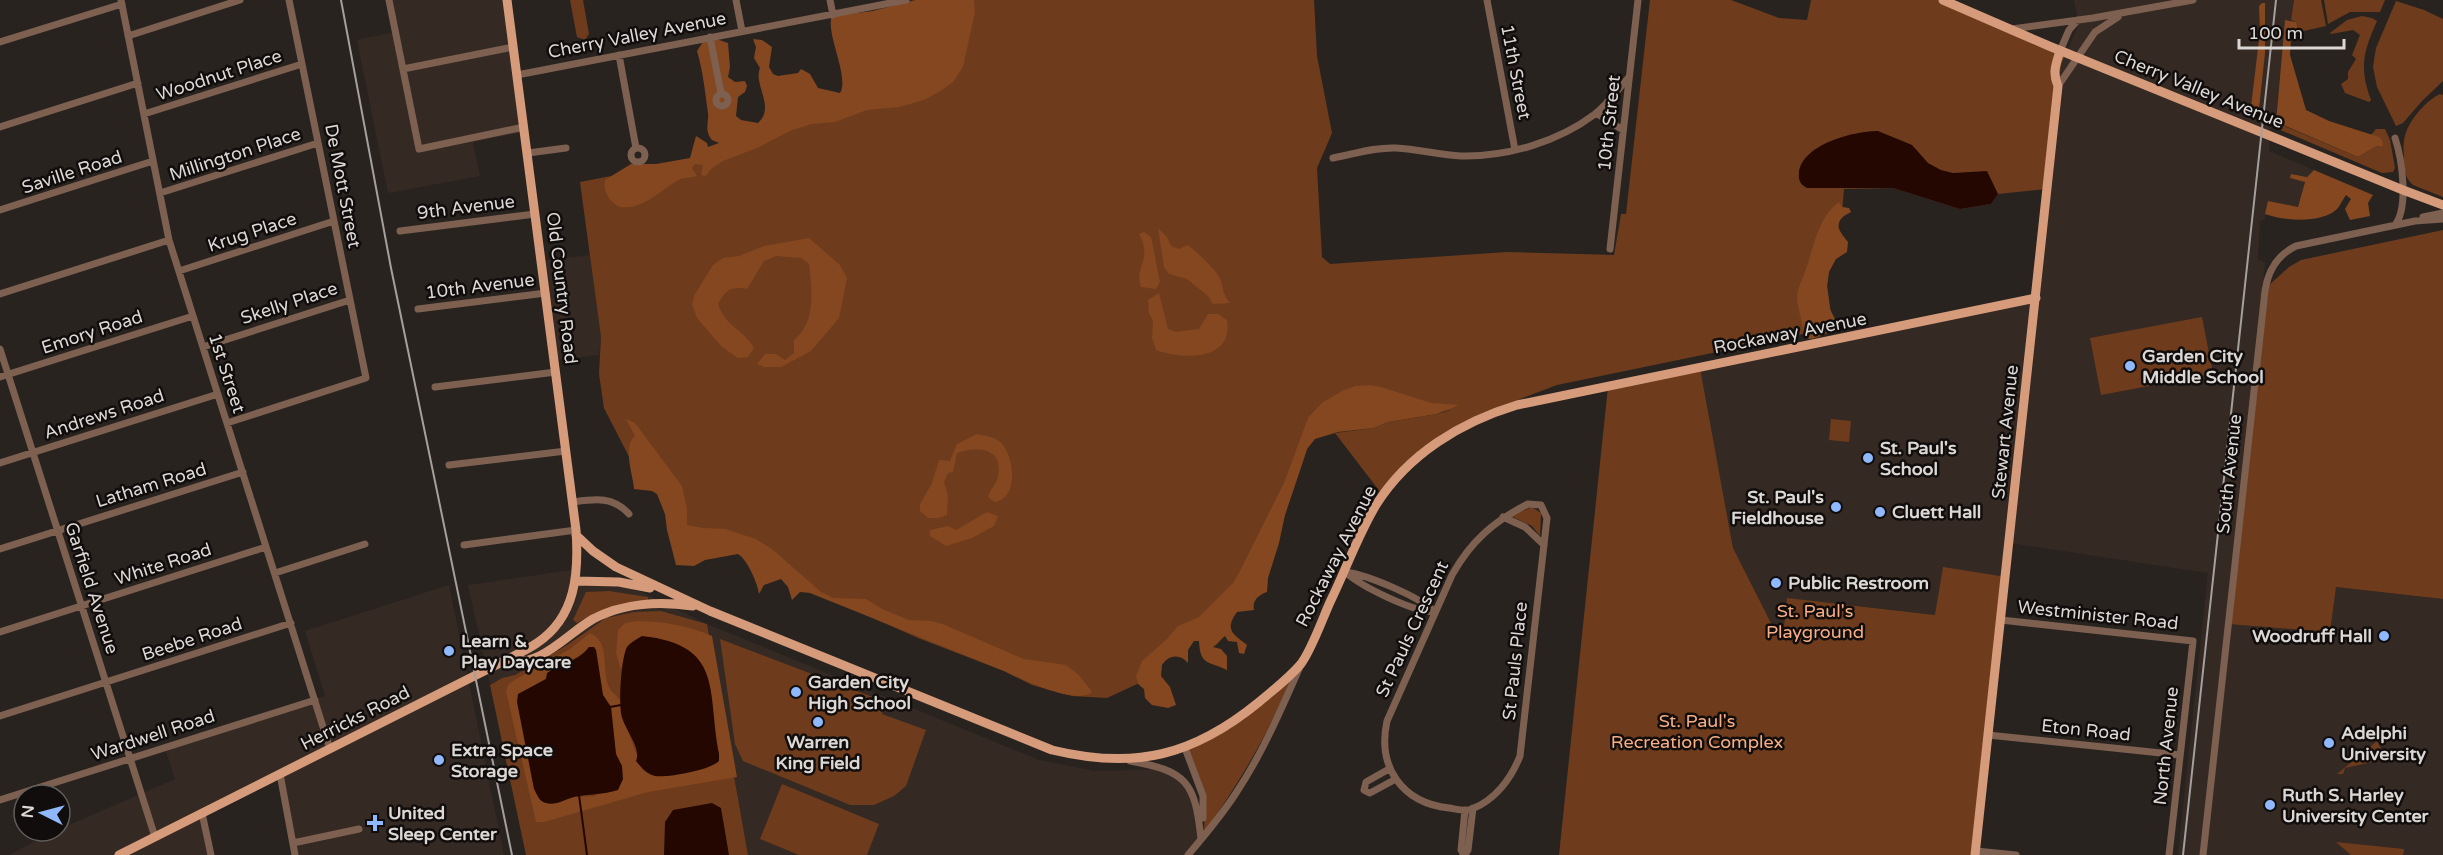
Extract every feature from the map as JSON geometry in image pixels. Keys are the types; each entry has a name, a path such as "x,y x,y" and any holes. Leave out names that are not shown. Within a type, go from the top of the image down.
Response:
{"main road":[{"name":"Old Country Road","path":"507,0 573,502 576,532 576,581"},
{"name":"Cherry Valley Avenue","path":"1944,0 2060,51 2443,205"},
{"name":"Stewart Avenue","path":"1975,853 2058,86 2054,72 2060,51"},
{"name":"Rockaway Avenue","path":"576,532 593,551 616,567 670,593 1052,750 1078,756 1121,759 1168,754 1185,748 1234,721 1301,664 1373,511 1395,480 1430,448 1477,419 1529,403 2036,298"},
{"name":"Rockaway Avenue","path":"576,581 634,584 670,593"},
{"name":"Herricks Road","path":"119,855 129,853 155,837 537,643 559,623 572,599 576,581"},
{"name":"Rockaway Avenue","path":"504,661 532,660 595,618 627,607 675,604 703,608"}],"street":[{"path":"128,36 240,0"},
{"name":"De Mott Street","path":"227,423 366,378 290,0"},
{"path":"389,0 419,149 524,128"},
{"path":"736,0 742,31"},
{"path":"830,0 833,15"},
{"name":"Cherry Valley Avenue","path":"516,75 906,0"},
{"name":"11th Street","path":"1487,0 1515,150"},
{"name":"10th Street","path":"1610,249 1638,0"},
{"path":"2010,29 2193,0"},
{"path":"0,42 121,2"},
{"name":"1st Street","path":"121,2 169,240 330,749"},
{"path":"2058,86 2095,32 2108,21 2127,12"},
{"path":"2060,51 2069,30 2078,20"},
{"path":"710,37 721,93"},
{"path":"403,69 513,47"},
{"path":"619,55 636,148"},
{"name":"Woodnut Place","path":"144,114 302,64"},
{"path":"1333,158 1383,149 1461,156 1515,150 1554,137 1596,113 1629,77"},
{"path":"0,127 138,83"},
{"path":"1596,113 1623,129"},
{"path":"2395,225 2402,214 2403,190 2396,138"},
{"name":"Millington Place","path":"160,193 318,143"},
{"path":"528,153 566,148"},
{"name":"Saville Road","path":"0,210 153,161"},
{"path":"2415,221 2443,213"},
{"name":"9th Avenue","path":"400,231 535,214"},
{"path":"2415,221 2443,219"},
{"name":"Krug Place","path":"179,271 334,221"},
{"name":"South Avenue","path":"2203,855 2266,282 2276,260 2296,246 2415,221"},
{"path":"0,294 169,240"},
{"name":"10th Avenue","path":"418,309 546,293"},
{"name":"Skelly Place","path":"203,347 350,300"},
{"name":"Emory Road","path":"0,377 193,316"},
{"name":"Garfield Avenue","path":"0,349 155,837"},
{"path":"435,387 556,372"},
{"name":"Andrews Road","path":"0,463 218,394"},
{"path":"449,465 566,451"},
{"name":"Latham Road","path":"0,549 243,472"},
{"path":"573,502 594,499 611,500 617,502 629,514"},
{"name":"St Pauls Crescent","path":"1469,809 1437,807 1425,803 1394,780 1389,769 1384,742 1387,721 1435,612 1463,556 1482,533 1503,518 1534,504"},
{"name":"St Pauls Place","path":"1469,809 1505,785 1515,770 1520,756 1546,513 1541,506 1534,504"},
{"path":"1503,518 1526,527 1544,544"},
{"path":"464,545 576,532"},
{"path":"275,573 365,544"},
{"name":"White Road","path":"0,632 266,547"},
{"path":"1345,572 1359,574 1426,603 1435,612"},
{"name":"Westminister Road","path":"2001,620 2193,640"},
{"name":"Beebe Road","path":"0,716 291,623"},
{"name":"North Avenue","path":"2169,855 2193,640"},
{"path":"1188,855 1235,795 1251,770 1274,726 1301,664"},
{"name":"Wardwell Road","path":"0,800 315,700"},
{"name":"Eton Road","path":"1988,735 2180,756"},
{"path":"1185,748 1203,796 1201,839"},
{"path":"1121,759 1165,769 1182,778 1195,798 1201,839"},
{"path":"1389,769 1365,782 1364,790 1370,793 1394,780"},
{"path":"280,774 296,855"},
{"path":"1464,855 1461,850 1469,809"},
{"path":"202,813 211,855"},
{"path":"293,843 359,829"},
{"path":"1975,853 2016,855"}],"shaded area":[{"path":"389,0 507,0 524,132 473,142 480,176 388,193 357,40 395,32"},
{"path":"915,0 974,0 975,12 963,67 953,82 939,92 924,100 899,107 867,110 835,122 812,124 792,130 757,148 723,161 711,169 706,176 701,175 703,165 695,164 692,168 697,176 683,178 637,205 620,207 608,196 605,180 631,164 656,164 690,158 696,136 707,143 708,147 719,143 712,140 707,130 708,113 697,51 703,42 716,39 728,43 730,67 728,77 735,82 745,81 747,86 745,92 738,97 736,116 741,120 758,123 763,117 765,103 759,82 760,68 754,58 756,47 753,39 762,40 772,47 769,67 773,74 778,76 798,73 801,69 810,74 818,88 840,93 842,77 832,33 832,16 873,11"},
{"path":"2074,0 2294,0 2291,20 2285,21 2277,123 2271,123 2269,151 2314,170 2307,177 2291,174 2290,178 2305,181 2298,207 2268,201 2265,219 2260,221 2258,259 2265,263 2229,624 2330,632 2336,587 2443,599 2443,855 2178,855 2208,573 2010,543 2006,577 1936,615 1842,604 1837,646 1777,637 1733,548 1700,368 2036,299 2061,65 2079,24"},
{"path":"2265,3 2265,53 2258,118 2250,115 2260,31 2259,6"},
{"path":"2285,20 2296,22 2299,32 2291,37 2290,55 2306,110 2329,121 2379,137 2383,146 2377,146 2358,157 2276,122"},
{"path":"1878,131 1912,145 1928,163 1941,170 1953,173 1987,171 1998,194 1991,204 1960,209 1893,188 1807,188 1800,182 1799,173 1802,163 1818,147 1843,137"},
{"path":"2314,170 2373,195 2368,203 2370,216 2350,220 2345,209 2351,199 2346,195 2338,208 2323,217 2303,220 2265,214 2268,201 2298,207 2305,182 2290,178 2291,174 2307,177"},
{"path":"1839,202 1842,207 1849,208 1851,212 1838,224 1848,242 1847,252 1836,259 1829,272 1827,286 1830,309 1837,323 1833,331 1809,339 1803,334 1797,298 1798,291 1821,225"},
{"path":"1158,228 1167,237 1171,246 1179,249 1188,245 1211,266 1219,276 1230,303 1213,304 1208,296 1187,279 1169,274 1164,267"},
{"path":"1144,232 1151,237 1160,282 1156,289 1141,287 1139,280 1144,250 1139,234"},
{"path":"809,238 840,265 847,278 839,318 811,351 781,367 764,367 757,364 765,354 776,354 785,360 794,353 794,340 806,325 811,305 809,264 801,258 776,256 764,261 747,289 729,290 718,304 730,323 745,336 754,348 748,357 738,358 722,347 697,318 692,304 695,294 713,265 723,258 739,256 764,246"},
{"path":"590,255 601,337 599,355 556,360 542,261"},
{"path":"1159,293 1168,329 1176,332 1199,329 1208,314 1218,314 1227,320 1227,333 1223,343 1214,350 1192,356 1156,350 1152,338 1153,320 1149,314 1148,300"},
{"path":"1370,385 1431,403 1459,405 1437,414 1388,422 1374,428 1338,432 1315,439 1307,449 1285,515 1268,578 1267,592 1256,599 1254,610 1237,612 1231,623 1234,634 1247,645 1244,654 1239,653 1237,642 1228,641 1225,636 1213,647 1221,649 1227,656 1227,670 1207,662 1201,655 1199,641 1194,641 1188,650 1188,663 1174,656 1162,665 1161,676 1170,687 1176,705 1168,708 1152,705 1145,698 1144,689 1138,684 1136,676 1142,661 1178,626 1199,617 1233,583 1284,483 1308,418 1323,402 1344,390"},
{"path":"626,419 635,423 682,486 687,509 687,525 725,529 756,539 772,549 821,592 833,598 866,599 882,609 909,620 932,621 945,625 1024,659 1066,665 1079,675 1092,692 1074,696 1048,690 810,593 800,592 792,600 788,587 781,579 764,585 759,594 752,572 738,554 705,560 694,566 676,565 665,514 657,494 652,491 634,489 629,447 635,436"},
{"path":"977,434 998,440 1007,452 1012,478 1007,494 1002,500 994,502 988,497 998,476 999,467 993,454 980,449 957,453 953,472 948,473 944,482 948,496 947,515 928,518 920,511 920,504 932,483 939,460 950,461 957,444"},
{"path":"987,512 998,516 994,526 972,538 946,546 930,536 930,530 948,526 956,530"},
{"path":"578,569 577,581 621,582 707,624 661,611 582,633 564,647 515,675 490,684 468,585"},
{"path":"449,585 504,855 295,855 281,775 203,813 211,855 9,855 32,843 72,843 72,824 175,779 165,748 325,696 305,631"},
{"path":"637,621 665,623 694,629 712,636 737,777 648,792 544,822 536,822 506,691 508,685 516,679 570,649 590,633 601,643 607,680 610,689 621,702 621,713 638,758 655,776 706,769 719,754 715,730 654,638 634,641 627,650 621,670 616,653 618,630 625,623","holes":["589,647 596,650 603,695 611,707 616,754 622,766 594,796 574,797 558,803 537,684 554,669 579,656"]},
{"name":"Garden City High School","path":"707,624 1039,760 1095,771 1159,769 1179,779 1192,793 1199,838 1186,855 748,855"},
{"path":"642,636 668,641 687,649 699,660 707,674 719,754 719,761 714,764 688,773 655,776 649,774 636,761 634,744 622,719 620,690 627,647"},
{"path":"589,647 594,647 596,650 603,695 611,707 616,754 622,766 623,779 618,790 574,797 553,804 546,803 540,799 534,789 517,702 518,694 546,679 547,673 575,659"},
{"path":"712,803 721,808 729,855 664,855 665,822 673,810"}],"green space":[{"path":"570,0 583,0 589,34 585,40 577,37"},
{"path":"929,0 1314,0 1317,56 1332,133 1317,168 1322,257 1330,264 1507,252 1614,255 1621,214 1626,214 1650,0 1731,0 1779,18 1807,20 1811,0 1943,0 2066,53 2061,65 2047,189 1998,194 1991,204 1960,209 1893,188 1844,189 1842,213 1831,251 1827,286 1833,328 1557,385 1489,411 1443,436 1381,493 1335,433 1374,428 1388,422 1451,410 1312,435 1277,538 1148,679 1107,698 1072,696 1032,685 1004,671 918,638 769,572 745,549 671,528 656,490 641,480 604,408 599,374 601,337 580,182 694,160 846,96 832,19"},
{"path":"2294,0 2321,0 2326,26 2299,32 2296,22 2291,20"},
{"path":"2324,0 2385,0 2380,12 2350,12 2328,24"},
{"path":"2396,1 2443,19 2443,81 2403,123 2396,126 2377,87 2373,67 2376,48"},
{"path":"2362,16 2377,21 2368,42 2364,60 2365,78 2371,100 2369,102 2345,93 2341,84 2348,79 2348,72 2356,59 2352,55 2360,35 2353,30 2330,33 2347,20"},
{"path":"2440,94 2443,95 2443,197 2410,182 2405,170 2404,150 2406,134 2412,120 2423,107"},
{"path":"2271,123 2277,123 2358,157 2377,146 2382,140 2371,135 2376,129 2385,129 2390,140 2395,168 2393,172 2382,173 2271,126"},
{"path":"2443,230 2443,599 2336,587 2330,632 2228,624 2269,285 2289,267 2301,260"},
{"path":"2202,317 2213,374 2101,395 2090,338"},
{"name":"St. Paul's Recreation Complex","path":"1700,368 1733,548 1778,637 1793,639 1784,627 1787,598 1935,615 1943,567 2006,577 1975,855 1559,855 1608,387"},
{"path":"1831,419 1851,421 1849,442 1829,440"},
{"path":"1532,507 1541,513 1540,536 1532,526 1511,516"},
{"path":"609,591 648,597 648,601 611,608 577,623 573,620 586,592"},
{"path":"661,611 707,624 748,855 526,855 490,685 502,678 515,675 564,647 606,618 634,612"},
{"name":"Warren King Field","path":"720,639 886,702 882,714 926,730 906,786 894,796 874,805 850,805 743,761 735,744"},
{"path":"1291,678 1252,758 1204,833 1205,808 1189,749 1231,728"},
{"path":"2377,741 2386,759 2345,768 2343,774 2337,774"},
{"path":"782,784 879,824 867,855 799,855 760,839"},
{"path":"2336,842 2404,849 2404,851 2403,855 2351,855"}],"waterway":[{"path":"610,707 621,705"},
{"path":"579,795 587,855"}],"railway":[{"path":"341,0 391,268 512,855"},
{"path":"2183,855 2276,0"}],"place":[{"name":"Garden City Middle School","path":"2130,366"},
{"name":"St. Paul's School","path":"1868,458"},
{"name":"St. Paul's Fieldhouse","path":"1836,507"},
{"name":"Cluett Hall","path":"1880,512"},
{"name":"Public Restroom","path":"1776,583"},
{"name":"Woodruff Hall","path":"2384,636"},
{"name":"Learn & Play Daycare","path":"449,651"},
{"name":"Garden City High School","path":"796,692"},
{"name":"Warren King Field","path":"818,722"},
{"name":"Adelphi University","path":"2329,743"},
{"name":"Extra Space Storage","path":"439,760"},
{"name":"Ruth S. Harley University Center","path":"2270,805"},
{"name":"United Sleep Center","path":"375,823"}],"park label":[{"name":"St. Paul's Playground","path":"1815,621"}]}
